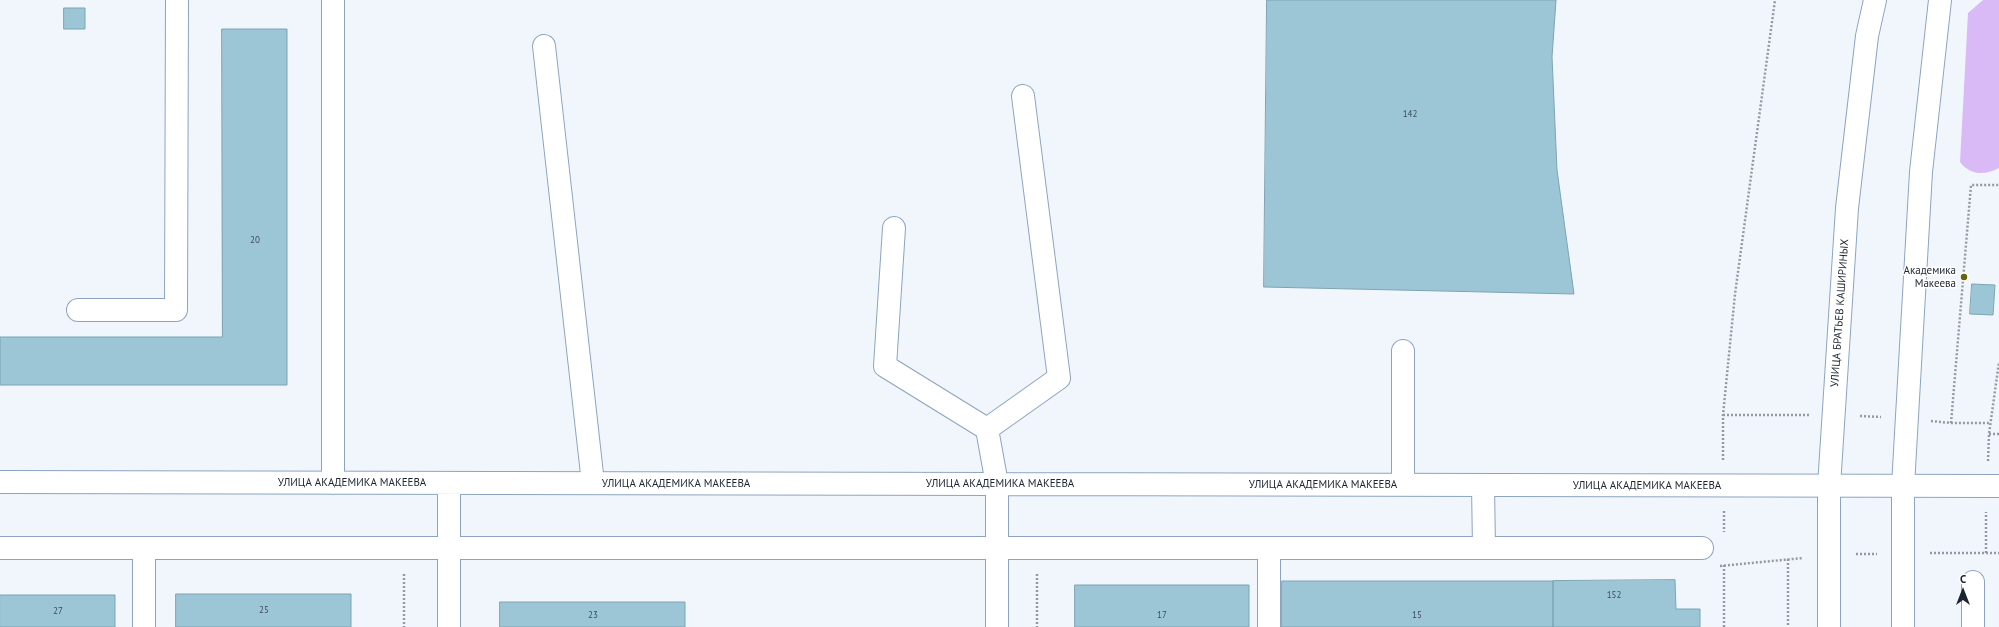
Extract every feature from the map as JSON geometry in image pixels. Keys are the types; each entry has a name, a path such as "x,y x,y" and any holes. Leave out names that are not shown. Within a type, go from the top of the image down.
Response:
{"street":[{"path":"78,310 176,310 177,0"},
{"path":"333,0 333,483"},
{"name":"УЛИЦА БРАТЬЕВ КАШИРИНЫХ","path":"1829,627 1829,486 1847,208 1867,36 1875,0"},
{"path":"1903,627 1903,486 1921,172 1940,0"},
{"path":"544,46 593,483"},
{"path":"987,429 1059,378 1023,96"},
{"path":"894,228 885,366 987,429 997,484 997,627"},
{"path":"1402,351 1402,485"},
{"name":"УЛИЦА АКАДЕМИКА МАКЕЕВА","path":"0,482 1993,486"},
{"path":"449,483 449,627"},
{"path":"1483,485 1484,548"},
{"path":"0,548 1702,548"},
{"path":"144,548 144,627"},
{"path":"1269,548 1269,627"},
{"path":"1973,582 1973,627"}],"path":[{"path":"1724,537 1723,415 1736,294 1775,0"},
{"path":"1951,424 1971,186 1999,185"},
{"path":"1986,553 1993,486 1989,434 1999,362"},
{"path":"1989,434 1999,434"},
{"path":"404,548 404,627"},
{"path":"1724,566 1829,555 1999,553"},
{"path":"1724,559 1724,627"},
{"path":"1788,559 1788,627"}],"shaded area":[{"path":"1983,0 1999,0 1999,168 1993,171 1978,173 1968,170 1960,162 1968,13"}],"building":[{"path":"1267,0 1556,0 1552,57 1557,170 1574,294 1264,287"},
{"path":"64,8 85,8 85,29 64,29"},
{"path":"222,29 287,29 287,385 0,385 0,337 222,337"},
{"path":"1972,284 1995,285 1993,315 1970,314"},
{"path":"1675,580 1676,609 1700,609 1700,627 1553,627 1553,581"},
{"path":"1282,581 1553,581 1553,627 1282,627"},
{"path":"1075,585 1249,585 1249,627 1075,627"},
{"path":"176,594 351,594 351,627 176,627"},
{"path":"0,595 115,595 115,627 0,627"},
{"path":"500,602 685,602 685,627 500,627"}],"place":[{"name":"Академика Макеева","path":"1964,277"}]}
